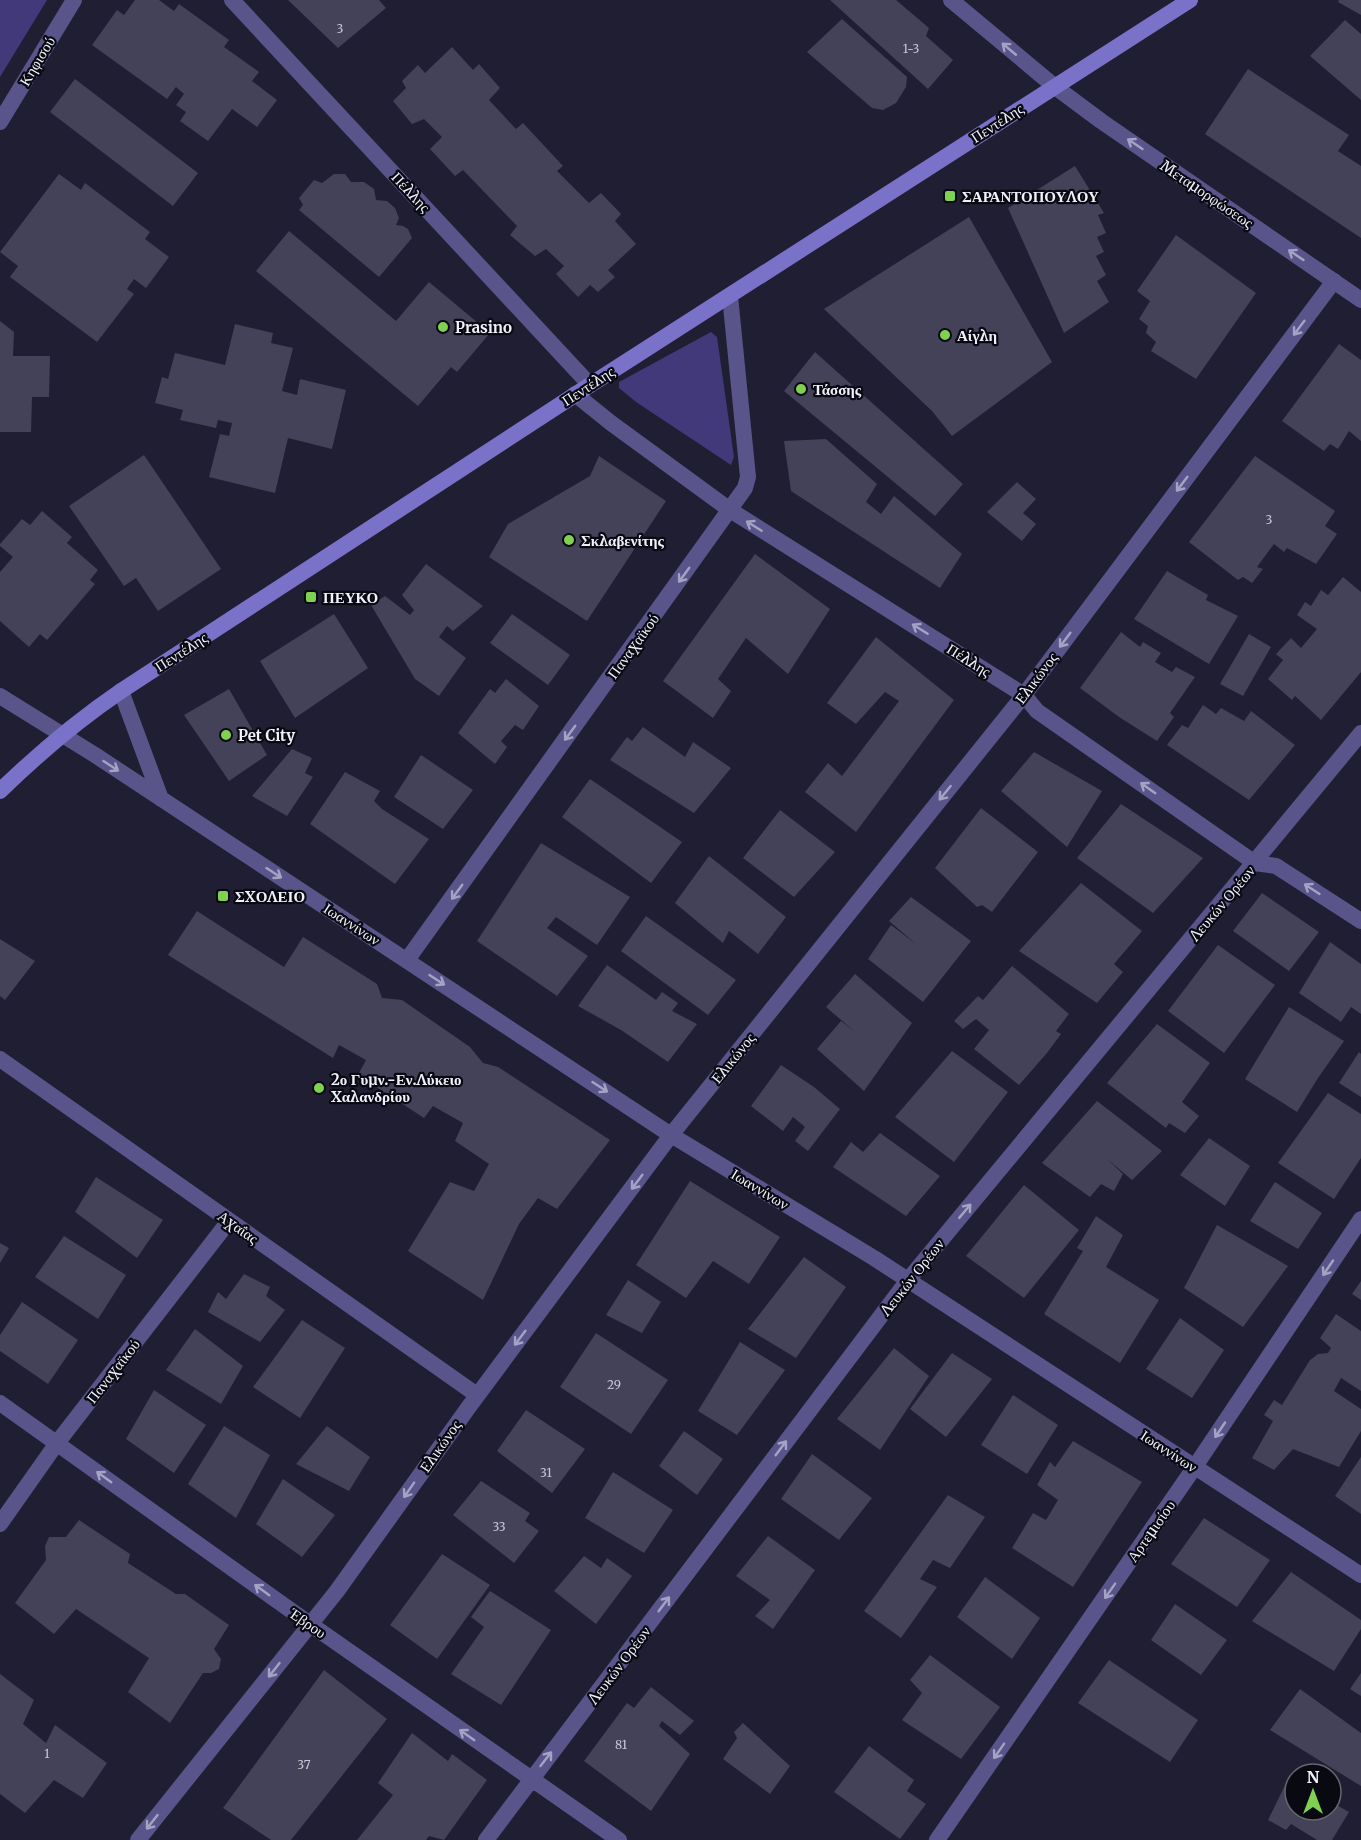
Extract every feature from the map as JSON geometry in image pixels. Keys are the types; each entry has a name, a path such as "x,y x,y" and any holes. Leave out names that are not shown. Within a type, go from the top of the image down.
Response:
{"main road":[{"name":"Πεντέλης","path":"0,791 61,735 121,691 583,389 1190,0"}],"street":[{"name":"Κηφισού","path":"0,122 74,0"},
{"name":"Πέλλης","path":"232,0 583,389 610,423 730,510 1024,694 1037,711 1256,863 1276,866 1361,921"},
{"name":"Μεταμορφώσεως","path":"951,0 1054,86 1111,128 1361,300"},
{"name":"Ελικώνος","path":"138,1840 337,1591 477,1395 672,1135 1024,694 1334,281"},
{"name":"Παναχαϊκού","path":"407,960 745,488 748,477 730,296"},
{"path":"121,691 161,799"},
{"name":"Ιωαννίνων","path":"0,696 161,799 672,1135 908,1280 1361,1575"},
{"name":"Λευκών Ορέων","path":"486,1840 908,1280 1256,863 1361,733"},
{"name":"Αχαΐας","path":"0,1059 477,1395"},
{"name":"Αρτεμισίου","path":"937,1840 1194,1468 1361,1219"},
{"name":"Παναχαϊκού","path":"0,1524 57,1443 229,1221"},
{"name":"Έβρου","path":"0,1403 619,1840"}],"shaded area":[{"path":"0,0 47,0 0,77"},
{"path":"711,332 717,337 734,457 731,465 636,402 619,388 619,382"}],"building":[{"path":"135,0 159,0 174,11 179,4 229,40 224,47 259,72 252,81 277,100 257,127 232,109 208,141 180,121 186,112 176,105 184,94 176,87 167,99 92,45 117,10 124,15"},
{"path":"288,0 379,0 386,8 338,48"},
{"path":"830,0 896,0 929,28 926,36 953,60 928,89"},
{"path":"1339,0 1361,0 1361,15 1338,2"},
{"path":"842,19 907,77 906,87 896,103 883,110 872,108 807,52"},
{"path":"1345,20 1361,34 1361,100 1310,56"},
{"path":"452,47 473,70 479,64 500,88 489,100 516,129 523,123 563,166 557,171 589,203 601,193 621,214 615,221 636,244 608,270 615,277 598,292 590,285 578,297 556,274 564,266 546,249 535,256 510,235 517,226 463,170 455,176 430,149 442,137 424,119 412,124 393,101 406,88 402,81 418,65 425,73"},
{"path":"1248,69 1349,135 1338,151 1361,166 1361,238 1205,134"},
{"path":"75,79 198,173 173,206 50,112"},
{"path":"1075,166 1104,213 1098,215 1106,233 1097,237 1104,252 1096,256 1106,275 1097,281 1109,302 1064,333 1008,208"},
{"path":"59,174 81,190 85,183 150,232 145,239 169,257 146,288 134,279 127,289 134,294 97,342 10,277 18,266 0,252"},
{"path":"334,174 345,174 351,182 364,182 374,189 376,200 387,201 395,208 399,218 396,225 408,229 412,238 379,277 299,210 303,205 299,198 314,180 322,183"},
{"name":"Αίγλη","path":"969,217 1052,362 952,436 932,411 824,309"},
{"path":"289,231 396,321 429,282 490,333 457,372 451,367 418,406 256,271"},
{"path":"1176,235 1256,293 1196,379 1151,351 1156,342 1146,333 1148,326 1139,319 1150,301 1137,291"},
{"path":"0,321 14,332 13,356 50,356 49,397 32,397 31,432 0,432"},
{"path":"235,324 273,333 271,343 293,348 282,391 297,395 300,379 346,390 332,449 288,438 275,493 209,477 220,434 229,436 232,423 218,420 216,428 180,420 183,410 155,403 162,377 168,379 175,353 225,365"},
{"path":"1339,344 1361,360 1361,441 1349,431 1338,449 1330,444 1324,451 1282,421"},
{"path":"815,352 963,484 935,516 784,391"},
{"path":"826,439 877,484 866,502 881,514 894,496 962,554 940,588 791,491 784,441"},
{"path":"144,455 221,569 158,611 136,578 124,586 69,506"},
{"name":"Σκλαβενίτης","path":"599,456 666,501 587,621 489,557 508,524 590,476"},
{"path":"1255,456 1335,511 1325,526 1337,534 1316,564 1287,548 1284,552 1274,544 1257,567 1263,569 1252,583 1243,577 1238,580 1189,542"},
{"path":"1017,482 1036,499 1023,513 1036,524 1022,541 987,512"},
{"path":"42,511 72,537 67,543 98,570 90,580 95,584 47,640 40,634 29,647 0,621 0,572 13,557 0,544 22,519 30,525"},
{"path":"755,554 830,609 788,674 746,638 718,679 731,691 713,718 663,681"},
{"path":"426,564 483,606 453,631 447,626 439,637 466,658 439,696 415,679 371,605 385,596 410,615 414,610 402,595"},
{"path":"1167,571 1208,595 1206,600 1238,616 1209,664 1134,619"},
{"path":"1343,577 1361,592 1361,672 1321,720 1295,696 1292,700 1268,679 1283,660 1276,654 1291,638 1301,648 1317,629 1297,615 1305,602 1311,606 1321,590 1328,595"},
{"path":"334,614 368,668 295,718 260,661"},
{"path":"512,614 570,655 548,685 490,643"},
{"path":"1121,632 1140,647 1143,642 1161,653 1155,662 1172,672 1176,667 1195,677 1170,713 1174,717 1157,741 1080,688"},
{"path":"1249,634 1271,647 1243,696 1220,684"},
{"path":"876,637 954,700 856,832 805,792 828,763 842,776 899,701 885,692 856,724 827,703"},
{"path":"506,679 539,706 523,730 515,725 501,741 507,747 495,764 458,733 490,689 495,693"},
{"name":"Pet City","path":"229,689 267,755 229,781 184,715"},
{"path":"1203,705 1216,714 1221,708 1244,721 1251,711 1295,745 1249,800 1167,745 1182,725 1188,728"},
{"path":"643,727 685,757 693,742 731,768 694,813 610,760 627,737 632,741"},
{"path":"292,749 312,758 305,773 313,777 287,816 252,796"},
{"path":"1034,752 1102,791 1067,847 1001,791"},
{"path":"421,755 473,790 443,829 394,797"},
{"path":"345,772 380,791 374,801 382,809 429,839 395,884 310,824"},
{"path":"590,779 682,842 651,883 562,817"},
{"path":"1121,804 1203,858 1153,913 1077,858"},
{"path":"981,808 1038,852 992,912 982,905 977,907 935,868"},
{"path":"780,810 835,852 794,897 743,858"},
{"path":"541,843 630,897 597,945 556,917 547,928 588,956 557,996 477,941"},
{"path":"709,856 786,917 758,954 729,931 723,943 675,903"},
{"path":"1081,883 1142,931 1114,964 1123,972 1097,1003 1019,951"},
{"path":"1262,893 1319,932 1289,971 1233,931"},
{"path":"911,897 971,941 923,1002 868,959 891,925 916,944 889,921"},
{"path":"197,911 284,967 303,937 377,984 382,998 402,1000 470,1047 483,1063 498,1067 610,1140 557,1209 538,1198 519,1224 483,1300 408,1251 450,1182 474,1191 489,1164 455,1141 463,1123 433,1106 424,1118 358,1075 366,1060 339,1045 333,1058 168,955"},
{"path":"646,916 736,980 708,1015 621,951"},
{"path":"0,939 35,961 5,1000 0,996"},
{"path":"1330,942 1361,964 1361,1014 1351,1007 1341,1022 1299,993"},
{"path":"1218,945 1275,985 1224,1053 1168,1011"},
{"path":"607,965 656,1000 662,992 678,1003 672,1011 697,1024 668,1062 621,1030 578,1006"},
{"path":"1012,966 1069,1014 1056,1031 1061,1034 1019,1085 974,1049 989,1030 976,1019 963,1029 954,1021 978,996 983,1000"},
{"path":"855,974 912,1023 864,1091 817,1049 841,1021 855,1032 826,1007"},
{"path":"1289,1007 1344,1041 1297,1112 1245,1079"},
{"path":"1157,1024 1210,1063 1182,1102 1199,1116 1185,1133 1169,1123 1166,1128 1107,1083"},
{"path":"952,1051 1008,1092 954,1162 895,1117"},
{"path":"1359,1052 1361,1054 1361,1097 1339,1083"},
{"path":"781,1065 814,1087 840,1109 808,1151 795,1141 805,1127 793,1117 783,1131 751,1106"},
{"path":"1328,1093 1361,1114 1361,1158 1334,1199 1278,1163"},
{"path":"1097,1101 1162,1151 1132,1180 1107,1159 1123,1174 1114,1191 1101,1184 1090,1197 1042,1163"},
{"path":"880,1133 940,1176 906,1216 833,1167 851,1142 863,1152"},
{"path":"1209,1138 1250,1166 1225,1206 1180,1175"},
{"path":"96,1177 163,1220 137,1258 75,1212"},
{"path":"690,1181 780,1237 749,1284 713,1261 686,1298 636,1265"},
{"path":"1275,1182 1322,1213 1298,1249 1250,1221"},
{"path":"1024,1185 1079,1230 1024,1298 966,1256"},
{"path":"1096,1216 1123,1235 1106,1267 1159,1300 1120,1363 1044,1314 1083,1251 1077,1248"},
{"path":"1217,1225 1288,1266 1243,1327 1184,1288"},
{"path":"64,1236 126,1275 98,1319 35,1277"},
{"path":"0,1243 9,1248 0,1263"},
{"path":"804,1257 846,1287 796,1358 748,1329"},
{"path":"244,1274 270,1287 266,1296 285,1310 260,1342 208,1312 218,1292 226,1299"},
{"path":"628,1280 661,1302 642,1333 606,1315"},
{"path":"1361,1281 1361,1300 1352,1294"},
{"path":"22,1302 78,1340 48,1384 0,1351 0,1335"},
{"path":"1336,1314 1361,1331 1361,1391 1341,1378 1334,1391 1361,1409 1361,1431 1339,1467 1293,1449 1274,1470 1252,1458 1273,1421 1264,1415 1274,1400 1282,1405 1310,1360 1318,1354 1328,1353 1331,1348 1320,1338"},
{"path":"1180,1318 1224,1350 1192,1398 1146,1369"},
{"path":"302,1320 345,1348 300,1418 253,1387"},
{"path":"195,1329 243,1366 221,1404 166,1370"},
{"path":"596,1333 668,1380 631,1434 560,1387"},
{"path":"740,1342 785,1370 737,1435 698,1411"},
{"path":"894,1348 929,1376 880,1450 837,1419"},
{"path":"952,1353 992,1379 946,1437 910,1409"},
{"path":"154,1390 206,1425 174,1473 126,1439"},
{"path":"1013,1395 1058,1425 1027,1474 981,1445"},
{"path":"526,1410 585,1449 552,1493 497,1451"},
{"path":"224,1426 270,1455 236,1518 188,1484"},
{"path":"327,1426 370,1457 349,1491 296,1464"},
{"path":"684,1431 723,1459 697,1495 659,1466"},
{"path":"1073,1441 1142,1482 1073,1587 1012,1548 1033,1513 1046,1520 1058,1500 1037,1485 1050,1462 1055,1467"},
{"path":"812,1454 872,1498 839,1540 781,1499"},
{"path":"1361,1457 1361,1514 1335,1496"},
{"path":"613,1472 673,1510 644,1553 585,1518"},
{"path":"283,1479 335,1515 302,1557 256,1524"},
{"path":"481,1481 530,1513 525,1521 539,1531 514,1563 453,1515"},
{"path":"948,1495 985,1517 950,1568 933,1560 920,1579 937,1587 901,1638 864,1611"},
{"path":"1204,1518 1270,1560 1237,1607 1171,1564"},
{"path":"79,1520 130,1554 128,1563 176,1594 185,1594 229,1625 214,1649 221,1659 219,1669 211,1673 203,1673 170,1723 128,1692 149,1658 76,1609 54,1634 15,1603 46,1560 45,1546 49,1537 66,1537"},
{"path":"768,1536 815,1570 773,1629 755,1616 770,1600 736,1576"},
{"path":"442,1554 490,1585 437,1659 390,1625"},
{"path":"584,1556 601,1568 607,1558 632,1576 596,1624 554,1591"},
{"path":"1291,1572 1361,1620 1361,1629 1334,1671 1252,1621"},
{"path":"985,1577 1040,1618 1012,1659 957,1617"},
{"path":"490,1591 551,1630 501,1705 451,1674 484,1627 471,1617"},
{"path":"1175,1604 1227,1640 1201,1675 1151,1640"},
{"path":"930,1655 1000,1707 961,1759 902,1720 922,1693 910,1680"},
{"path":"1109,1660 1198,1720 1170,1762 1078,1703"},
{"path":"324,1670 387,1719 291,1840 271,1840 223,1808"},
{"path":"1361,1673 1361,1696 1350,1689"},
{"path":"0,1674 34,1700 23,1724 46,1743 55,1725 107,1763 83,1798 54,1780 25,1813 0,1794"},
{"path":"651,1687 694,1721 680,1735 662,1721 659,1726 690,1754 651,1811 584,1761 627,1703 634,1708"},
{"path":"1300,1689 1361,1733 1361,1786 1343,1775 1343,1762 1322,1762 1270,1730"},
{"path":"743,1723 790,1766 770,1794 723,1759 737,1738 734,1732"},
{"path":"412,1733 448,1761 452,1754 487,1780 444,1840 429,1836 426,1840 357,1840 393,1795 378,1783"},
{"path":"869,1746 914,1780 907,1791 926,1804 900,1839 834,1792"},
{"path":"1283,1789 1283,1822 1343,1822 1332,1840 1317,1840 1291,1824 1286,1830 1268,1820"},
{"path":"1343,1809 1349,1812 1343,1822"}],"place":[{"name":"ΣΑΡΑΝΤΟΠΟΥΛΟΥ","path":"950,196"},
{"name":"Prasino","path":"443,327"},
{"name":"Αίγλη","path":"945,335"},
{"name":"Τάσσης","path":"801,389"},
{"name":"Σκλαβενίτης","path":"569,540"},
{"name":"ΠΕΥΚΟ","path":"311,597"},
{"name":"Pet City","path":"226,735"},
{"name":"ΣΧΟΛΕΙΟ","path":"223,896"},
{"name":"2ο Γυμν.-Εν.Λύκειο Χαλανδρίου","path":"319,1088"}]}
